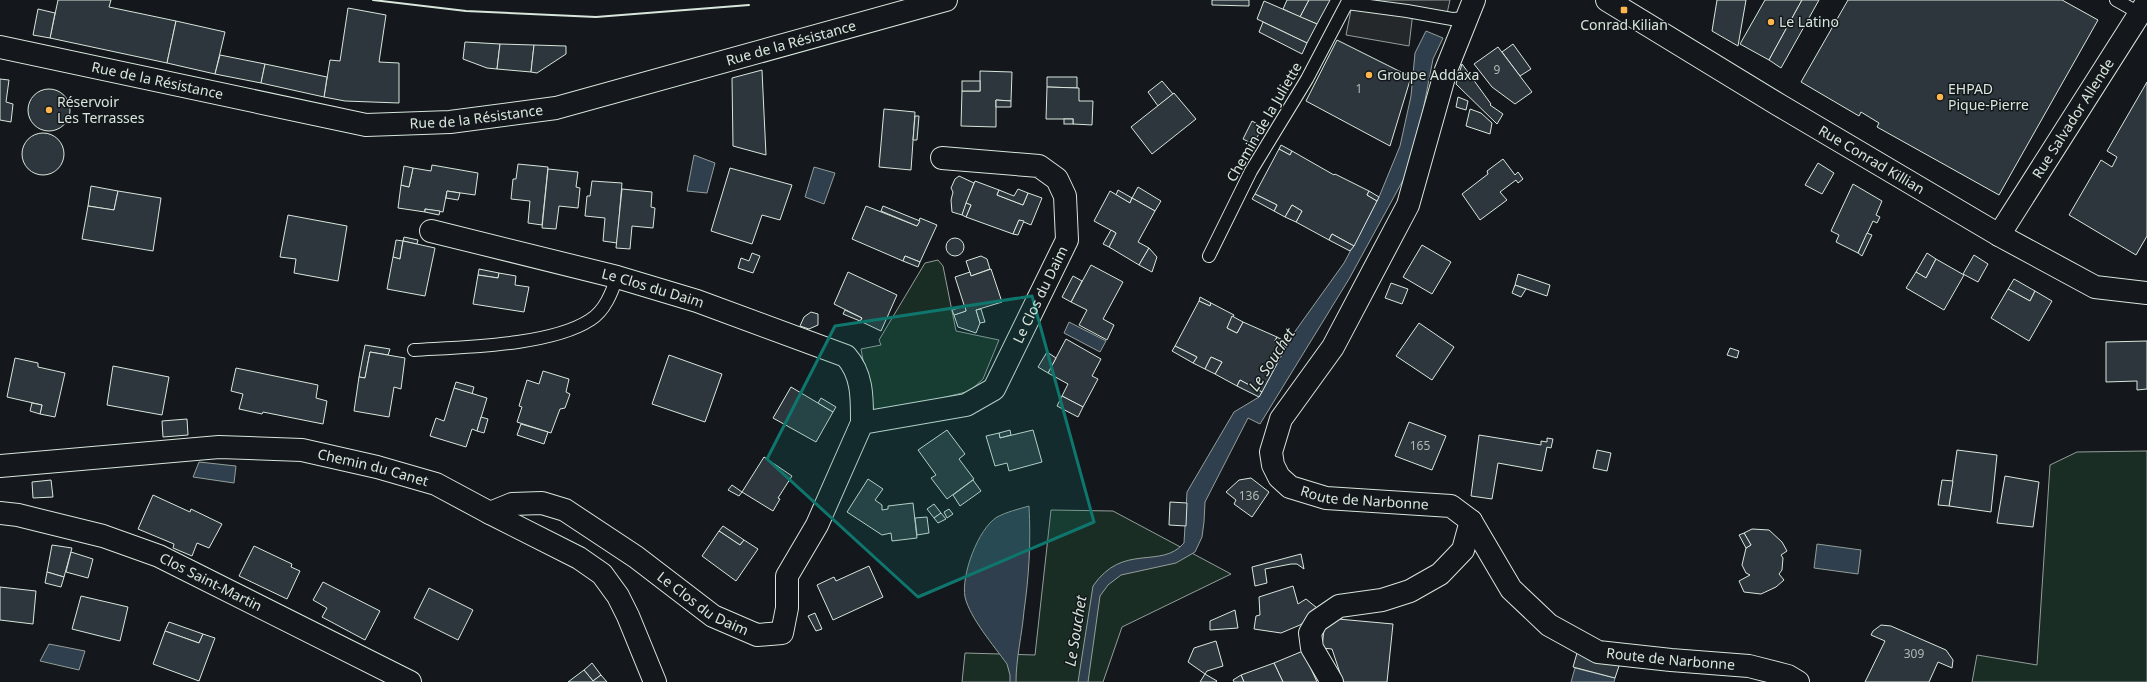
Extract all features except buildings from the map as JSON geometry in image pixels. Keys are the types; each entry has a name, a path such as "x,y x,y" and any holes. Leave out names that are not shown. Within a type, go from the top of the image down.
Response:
{"street":[{"name":"Rue de la Résistance","path":"0,47 366,125 450,122 556,108 946,0"},
{"name":"Rue Conrad Killian","path":"1607,0 1779,105 1999,235 2095,287 2147,293"},
{"name":"Rue Salvador Allende","path":"1999,235 2143,8"},
{"name":"Route de Narbonne","path":"1471,9 1446,70 1408,205 1333,347 1281,419 1271,452 1273,465 1279,477 1290,487 1326,498 1451,506 1471,521 1511,588 1549,626 1598,652 1748,666 1788,676 1798,682"},
{"name":"Le Clos du Daim","path":"862,423 966,405 994,389 1067,240 1066,196 1057,179 1039,166 942,158"},
{"name":"Le Clos du Daim","path":"431,231 617,277 697,301 846,356 853,364 862,392 862,423 817,525 787,576 787,608 782,633 757,635 713,616 636,558 565,510 542,503 512,504 490,514"},
{"name":"Chemin du Canet","path":"0,466 219,447 302,450 376,466 436,484 490,514 579,558 602,574 618,596 628,616 655,682"},
{"name":"Clos Saint-Martin","path":"0,513 18,515 103,536 159,556 410,682"},
{"path":"1332,682 1312,648 1310,633 1318,621 1339,606 1382,600 1410,591 1440,574 1463,550 1471,521"}],"lane":[{"path":"2116,0 2143,8"},
{"name":"Chemin de la Juliette","path":"1209,256 1251,171 1307,79 1348,4 1407,11 1452,19 1471,9"},
{"path":"414,350 474,347 553,336 591,320 609,300 617,277"}],"highlighted area":[{"path":"1032,296 1094,522 918,597 767,459 835,326"}],"green space":[{"path":"938,260 943,266 956,331 999,340 983,379 970,391 873,415 861,349 881,345 879,340 925,263"},
{"path":"2147,451 2147,682 1972,682 1977,655 2037,665 2050,465 2077,452"},
{"path":"1051,510 1113,511 1231,574 1122,627 1103,682 962,682 965,653 1035,655"}],"shaded area":[{"path":"1353,0 1450,0 1446,18 1413,12 1409,46 1346,35"}],"water":[{"path":"1426,31 1443,38 1433,59 1413,162 1349,279 1260,424 1248,418 1205,502 1202,537 1195,552 1176,563 1121,575 1108,585 1100,596 1088,682 1078,682 1093,586 1105,573 1117,565 1129,560 1164,555 1175,551 1184,543 1187,492 1234,412 1259,397 1291,337 1344,263 1379,197 1400,146 1411,96 1415,53"},
{"path":"694,155 715,163 707,193 687,191"},
{"path":"814,167 835,173 824,204 805,197"},
{"path":"1069,322 1106,341 1100,352 1064,333"},
{"path":"199,462 236,466 234,483 193,477"},
{"path":"1029,506 1030,546 1027,585 1016,682 1010,682 1007,664 983,632 972,614 965,597 964,588 968,565 972,553 983,531 997,517"},
{"path":"1817,544 1861,550 1858,574 1814,568"},
{"path":"49,644 85,651 79,670 40,661"},
{"path":"1575,668 1615,678 1614,682 1571,682"}],"wall":[{"path":"373,0 466,11 596,17 749,5"}],"place":[{"name":"Conrad Kilian","path":"1624,10"},
{"name":"Le Latino","path":"1771,22"},
{"name":"Groupe Addaxa","path":"1369,75"},
{"name":"EHPAD Pique-Pierre","path":"1940,97"},
{"name":"Réservoir Les Terrasses","path":"49,110"}],"water label":[{"name":"Le Souchet","path":"1272,360"},
{"name":"Le Souchet","path":"1076,631"}]}
